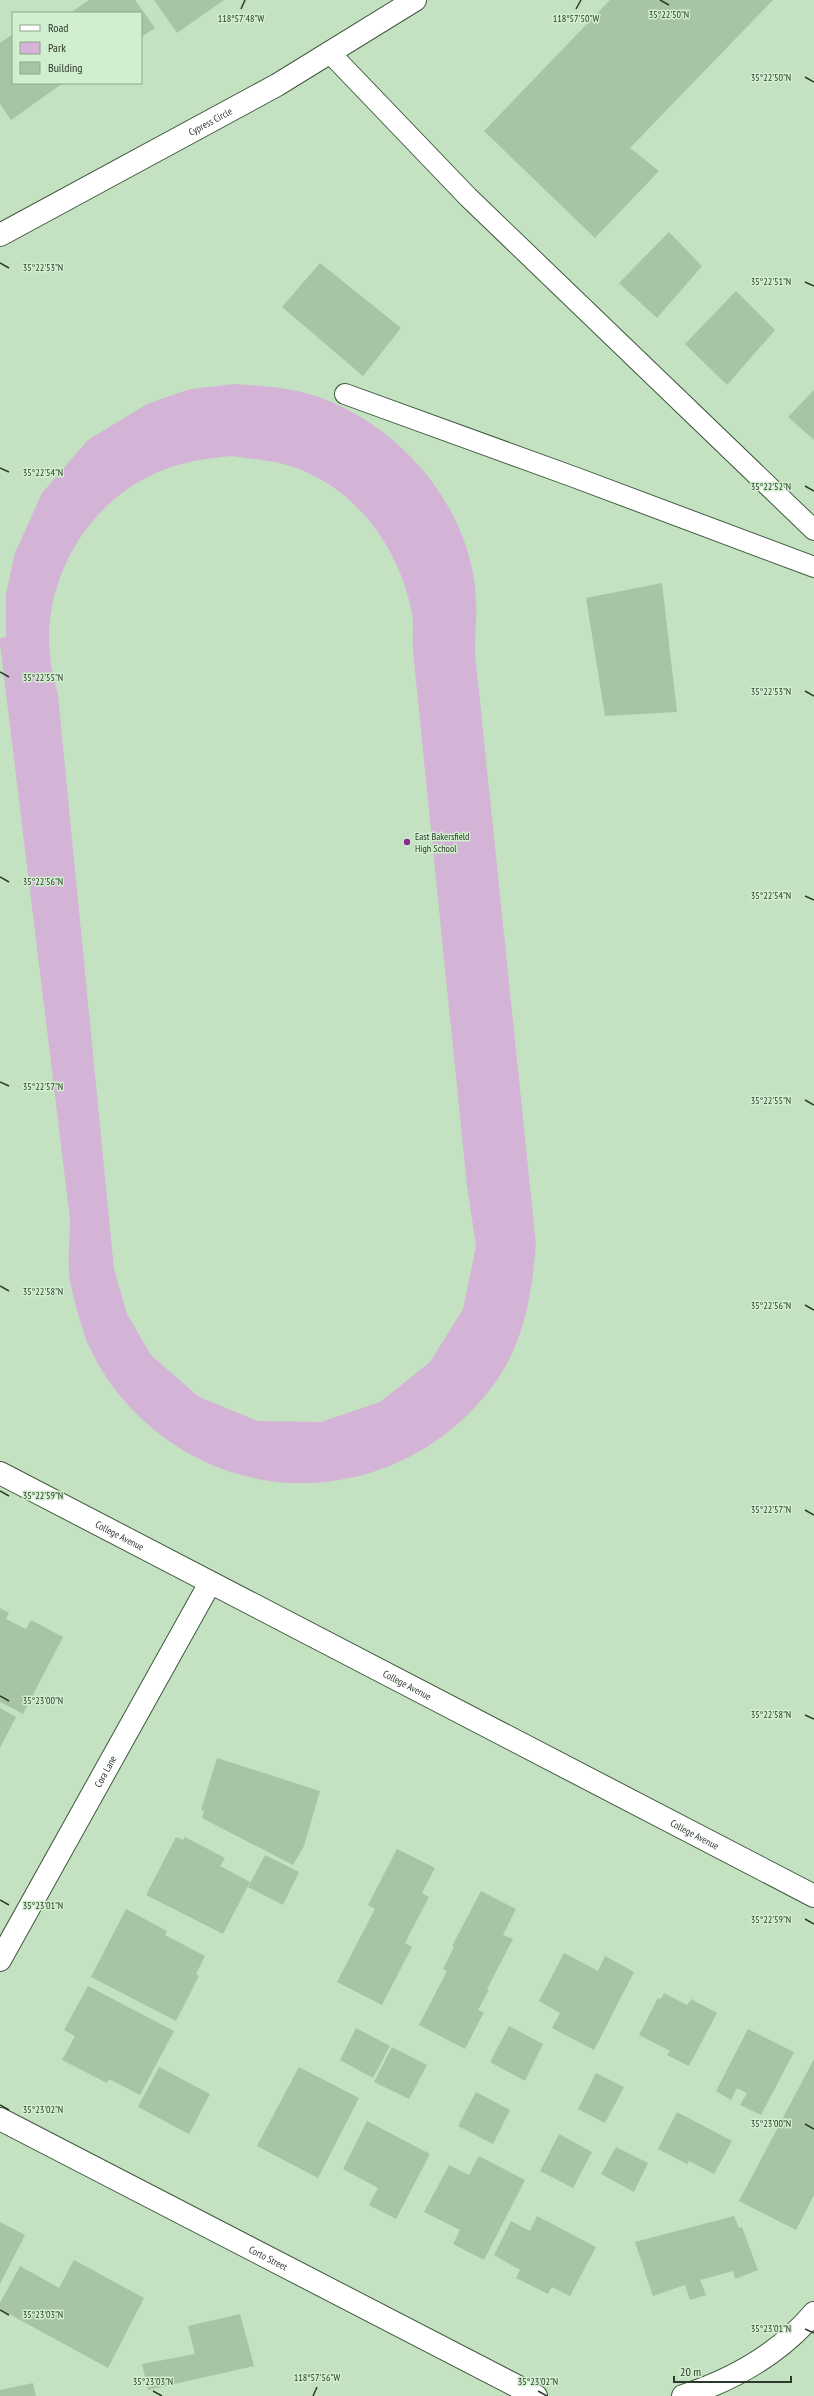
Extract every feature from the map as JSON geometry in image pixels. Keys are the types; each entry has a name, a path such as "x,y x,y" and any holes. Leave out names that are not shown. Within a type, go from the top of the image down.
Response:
{"street":[{"name":"Cypress Circle","path":"0,235 277,85 415,0"},
{"name":"College Avenue","path":"0,1474 814,1896"},
{"name":"Cora Lane","path":"0,1960 210,1582"},
{"name":"Corto Street","path":"0,2119 536,2396"},
{"path":"682,2396 717,2385 762,2360 802,2328 814,2313"}],"lane":[{"path":"330,52 468,197 814,530"},
{"path":"345,394 574,477 814,567"}],"green space":[{"path":"235,384 302,392 324,399 354,413 381,431 406,452 428,477 447,505 462,534 471,565 476,598 475,653 536,1244 532,1280 526,1315 521,1332 507,1364 497,1380 464,1418 426,1447 383,1468 338,1480 291,1483 244,1476 199,1459 157,1432 126,1403 109,1381 94,1357 78,1313 70,1281 70,1219 0,638 6,637 6,594 15,553 42,493 88,440 147,404 190,389","holes":["230,456 267,461 304,471 325,482 344,495 375,528 388,548 406,590 413,618 413,652 467,1186 476,1246 463,1309 430,1362 380,1402 321,1422 258,1421 199,1397 151,1355 127,1314 114,1269 58,695 50,656 49,628 53,600 62,573 74,548 90,524 109,504 131,486 156,473 183,464"]}],"building":[{"path":"89,0 135,0 155,28 142,36 142,12 71,12"},
{"path":"154,0 224,0 177,33"},
{"path":"610,0 773,0 630,148 659,171 595,238 484,131"},
{"path":"12,35 12,84 62,84 11,120 0,104 0,43"},
{"path":"669,232 702,266 657,318 619,283"},
{"path":"320,263 401,328 363,376 282,307"},
{"path":"736,291 775,330 727,385 685,344"},
{"path":"814,390 814,440 788,417"},
{"path":"662,583 677,712 605,716 586,598"},
{"path":"0,1608 9,1613 6,1619 26,1629 31,1620 63,1637 23,1714 0,1702"},
{"path":"0,1708 16,1717 0,1748"},
{"path":"217,1758 320,1791 304,1846 293,1865 202,1818 204,1811 201,1810"},
{"path":"176,1837 183,1840 185,1837 225,1858 220,1866 250,1882 223,1934 146,1895"},
{"path":"397,1849 435,1868 422,1893 429,1897 405,1943 412,1947 382,2005 337,1982 375,1909 368,1905"},
{"path":"265,1855 299,1872 283,1905 248,1887"},
{"path":"481,1891 516,1909 503,1935 513,1939 487,1989 489,1990 478,2010 484,2012 465,2049 419,2025 447,1971 443,1969 454,1947 452,1946"},
{"path":"126,1909 167,1931 165,1935 205,1956 196,1974 199,1976 176,2021 91,1977"},
{"path":"564,1953 598,1971 605,1956 634,1972 594,2050 552,2028 560,2013 539,2001"},
{"path":"88,1986 174,2031 140,2095 109,2079 107,2083 62,2060 75,2036 64,2030"},
{"path":"664,1993 687,2005 691,1999 717,2013 689,2066 667,2055 670,2051 639,2035 658,1998 661,1999"},
{"path":"509,2026 543,2044 525,2081 490,2062"},
{"path":"356,2028 390,2046 373,2078 340,2060"},
{"path":"748,2029 794,2052 761,2115 740,2105 747,2093 737,2088 731,2100 716,2091"},
{"path":"392,2047 427,2065 409,2099 374,2082"},
{"path":"814,2059 814,2195 796,2230 739,2201"},
{"path":"159,2067 210,2094 189,2134 138,2107"},
{"path":"299,2067 359,2098 318,2178 257,2146"},
{"path":"596,2073 624,2087 605,2123 578,2109"},
{"path":"476,2092 510,2110 493,2144 458,2126"},
{"path":"677,2112 732,2141 714,2174 689,2161 687,2164 658,2149"},
{"path":"367,2121 430,2154 396,2219 369,2205 378,2188 343,2169"},
{"path":"559,2134 592,2152 573,2188 540,2171"},
{"path":"616,2147 648,2163 634,2192 601,2174"},
{"path":"479,2156 525,2180 484,2260 453,2244 460,2230 424,2212 449,2165 469,2175"},
{"path":"537,2216 596,2247 570,2296 552,2287 548,2294 516,2278 520,2270 494,2255 511,2221 530,2231"},
{"path":"734,2216 739,2228 742,2227 758,2270 735,2279 733,2271 700,2280 706,2295 690,2300 685,2285 653,2296 635,2242"},
{"path":"0,2222 25,2235 0,2284"},
{"path":"74,2260 144,2298 108,2368 0,2309 0,2303 20,2266 59,2288"},
{"path":"240,2314 254,2366 148,2390 142,2364 195,2354 188,2326"},
{"path":"33,2383 36,2396 0,2396 0,2390"}],"place":[{"name":"East Bakersfield High School","path":"407,842"}]}
